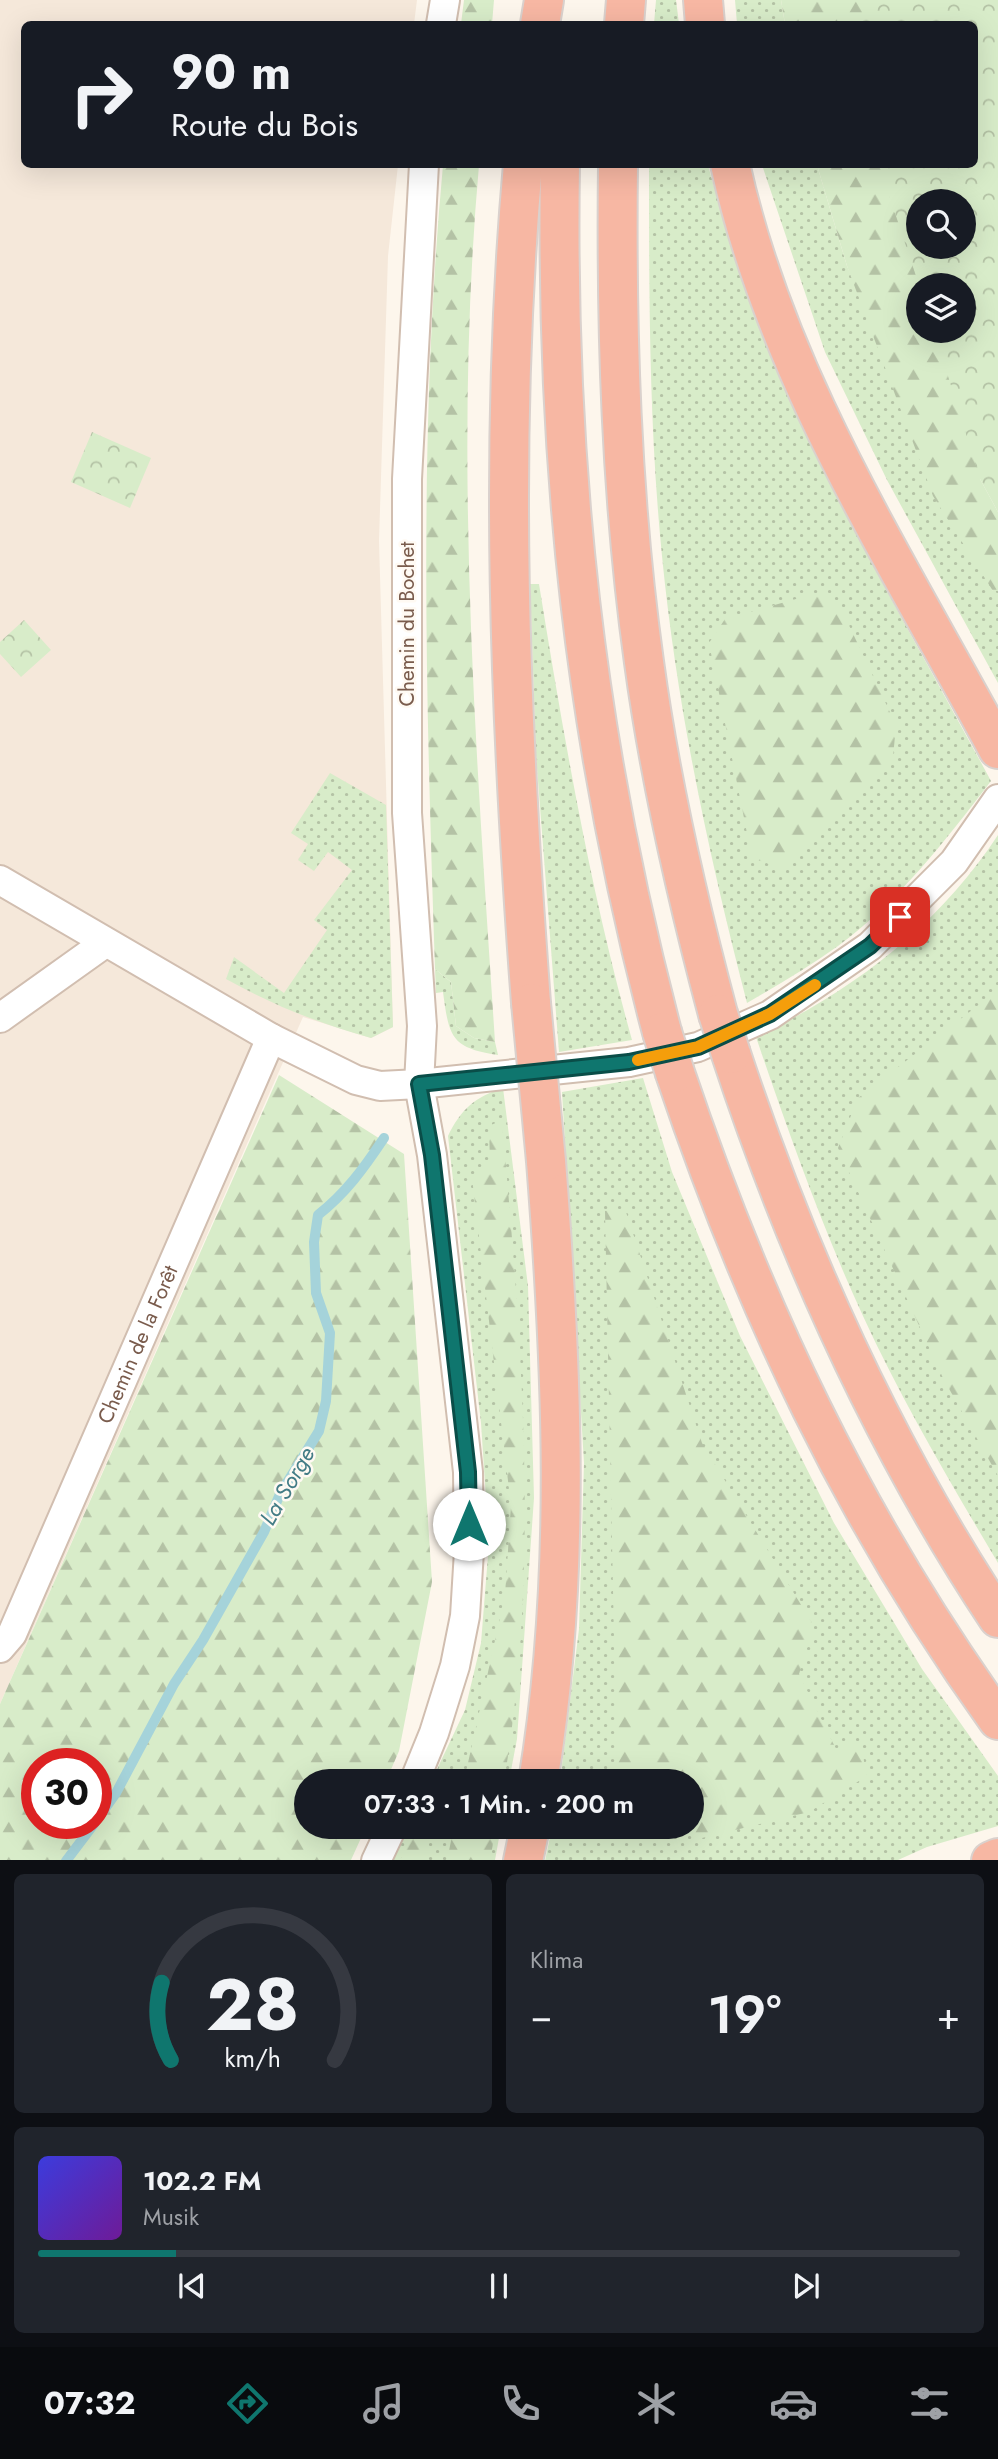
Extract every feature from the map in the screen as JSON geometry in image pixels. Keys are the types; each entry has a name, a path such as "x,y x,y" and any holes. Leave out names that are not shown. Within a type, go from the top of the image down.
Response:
{"highway":[{"path":"540,21 544,0"},
{"path":"564,21 565,0"},
{"path":"624,21 626,0"},
{"path":"703,0 705,21"},
{"path":"523,168 512,318 507,523 513,744 559,1342 562,1499 553,1666 540,1769"},
{"path":"560,168 559,315 563,414 577,592 612,825 632,918 662,1032 735,1244 814,1419 891,1558 998,1720"},
{"path":"618,168 621,411 634,584 668,810 718,1014 788,1218 833,1323 901,1458 998,1618"},
{"path":"731,168 760,270 796,363 868,513 998,749"},
{"path":"523,1860 527,1839"},
{"path":"991,1860 998,1858"}],"street":[{"path":"441,21 444,0"},
{"name":"Chemin du Bochet","path":"419,1769 455,1666 465,1616 469,1551 468,1472 432,1155 419,1084 422,1026 407,813 407,517 424,168"},
{"path":"0,880 271,1038 368,1084 419,1084 629,1062 698,1047 770,1014 879,937 954,862 998,799"},
{"path":"0,1018 105,943"},
{"name":"Chemin de la Forêt","path":"0,1648 12,1634 271,1038"},
{"path":"376,1860 386,1839"}],"shaded area":[{"path":"0,0 417,0 414,21 21,21 21,168 398,168 388,256 379,541 393,1027 371,1038 303,1017 0,1704"}],"green space":[{"path":"464,0 494,0 492,21 461,21"},
{"path":"656,0 676,0 679,21 654,21"},
{"path":"735,0 781,0 784,21 737,21"},
{"path":"781,0 876,0 880,21 784,21"},
{"path":"861,0 998,0 998,512 980,479 938,343 976,343 976,273 915,273 910,259 976,259 976,189 906,189 906,246 880,168 978,168 978,21 863,21"},
{"path":"443,168 479,168 471,275 468,384 470,604 495,1042 474,1038 456,1026 451,982 435,969 426,567 435,266"},
{"path":"649,168 709,168 750,302 792,403 874,566 991,781 938,848 881,910 827,954 747,1003 696,781 668,613 652,409"},
{"path":"763,168 818,168 847,266 993,591 998,591 998,683 887,480 825,352"},
{"path":"818,168 949,168 974,189 906,189 906,259 976,259 976,191 998,209 980,479 998,512 998,591 993,591 933,496 847,266"},
{"path":"92,432 151,458 130,508 71,482"},
{"path":"530,584 539,584 568,756 591,870 632,1040 559,1052 536,755"},
{"path":"821,592 839,604 896,725 893,757 784,869 752,858 709,643 725,619"},
{"path":"24,620 51,650 21,677 0,654 0,642"},
{"path":"330,773 386,805 393,1027 371,1038 297,1013 226,979 234,957 284,993 327,930 314,920 352,870 328,852 314,871 298,860 308,844 291,833"},
{"path":"998,835 998,1563 910,1410 863,1316 819,1213 756,1037 792,1019 860,976 921,927 949,898"},
{"path":"435,969 451,982 456,1026 474,1038 495,1042 498,1055 470,1049 455,1038 448,1020 443,992 436,993"},
{"path":"998,990 998,1476 943,1378 838,1148 858,1098"},
{"path":"279,1075 404,1154 432,1582 399,1751 391,1769 294,1769 294,1839 361,1839 351,1860 0,1860 0,1704"},
{"path":"643,1078 672,1172 740,1336 834,1523 922,1669 998,1776 998,1826 927,1847 898,1860 545,1860 550,1839 704,1839 704,1769 562,1769 579,1629 584,1463 562,1092"},
{"path":"503,1088 528,1286 534,1498 517,1739 511,1769 437,1769 465,1710 481,1643 489,1543 481,1423 448,1136 464,1111 484,1096"},
{"path":"502,1120 521,1368 525,1534 522,1617 506,1769 467,1769 505,1595 511,1506 472,1178 490,1163 489,1126"},
{"path":"625,1209 702,1443 814,1626 799,1674 836,1749 860,1741 867,1776 809,1812 704,1838 704,1769 617,1769 605,1211"},
{"path":"403,1839 499,1839 495,1860 393,1860"},
{"path":"411,1839 430,1839 425,1860 400,1860"},
{"path":"451,1839 494,1839 490,1860 447,1860"}],"waterway":[{"name":"La Sorge","path":"112,1799 174,1684 203,1640 264,1532 280,1494 319,1431 326,1401 330,1333 316,1293 314,1242 318,1215 354,1180 384,1138"},
{"name":"La Sorge","path":"67,1860 83,1839"}],"slow traffic":[{"path":"638,1060 698,1047 770,1014 815,985"}],"route":[{"path":"469,1524 468,1472 432,1155 419,1084 482,1075 565,1070 629,1062 698,1047 770,1014 870,946 900,917"}]}
